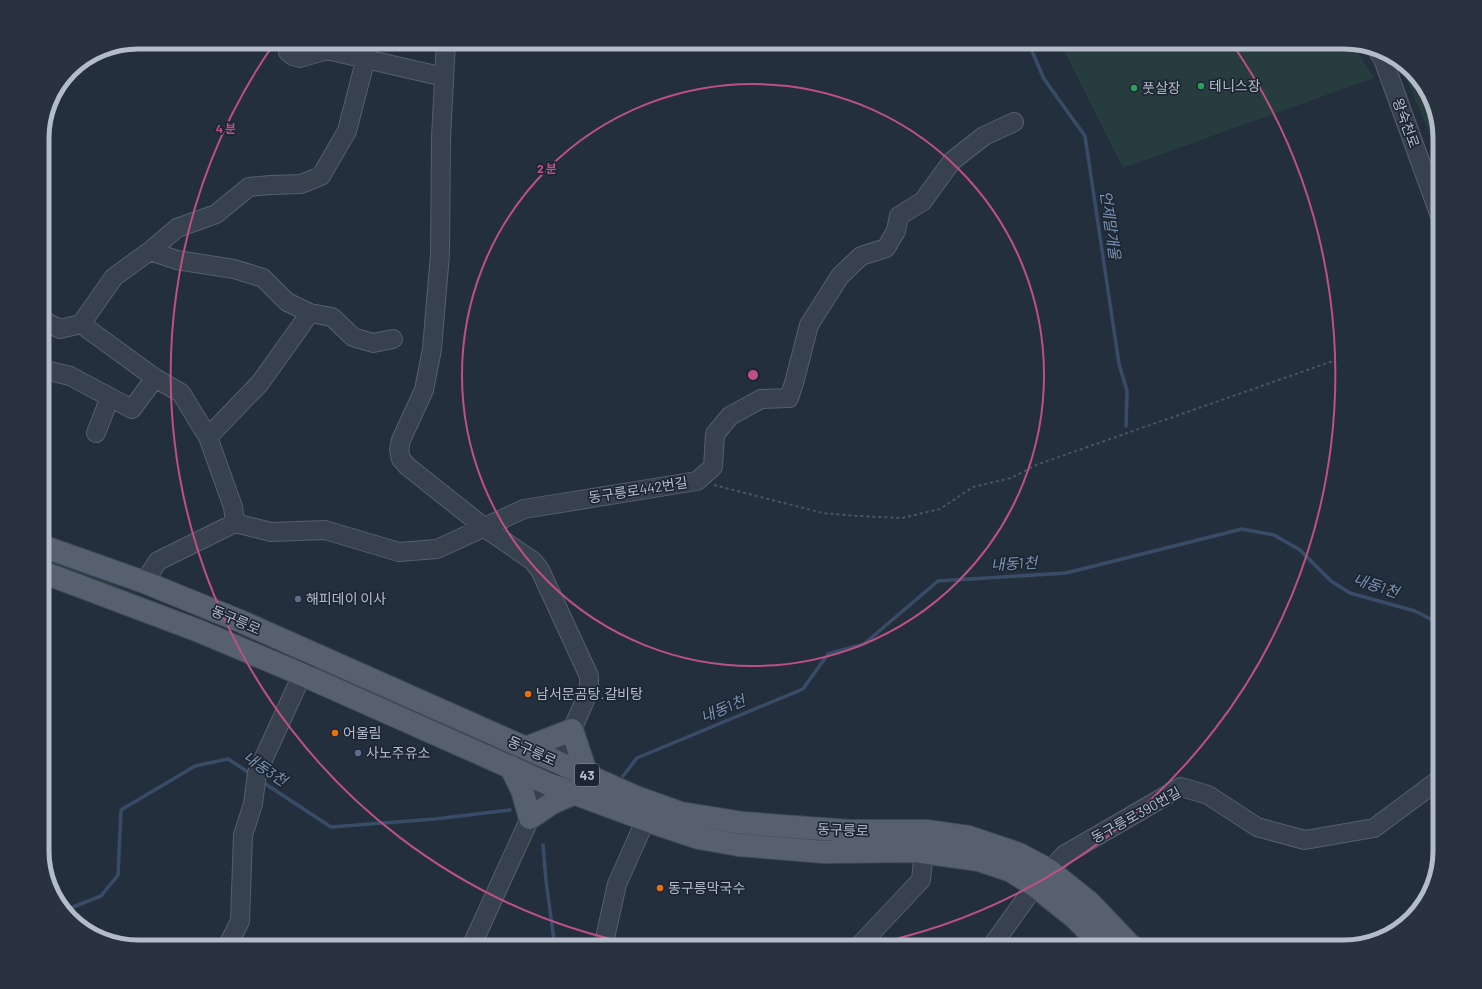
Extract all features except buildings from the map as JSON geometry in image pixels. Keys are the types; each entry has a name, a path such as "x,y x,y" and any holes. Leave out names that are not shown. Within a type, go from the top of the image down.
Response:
{"main road":[{"name":"동구릉로","path":"49,548 144,582 240,621 636,797 681,813 743,823 849,831 926,831 969,837 1018,854 1049,870 1089,902 1125,940"},
{"name":"동구릉로","path":"49,575 199,631 303,675 546,783 699,838 739,845 825,852 915,851 978,860 1010,871 1035,886 1074,917 1097,940"},
{"path":"526,748 572,730 587,775"},
{"path":"510,766 522,790 530,818 552,803 575,793"}],"street":[{"path":"288,49 288,52 293,56 300,58 327,50 368,50 444,77"},
{"path":"446,49 441,138 440,254 432,349 424,390 401,440 399,450 401,459 407,466 485,528 533,561 540,570 589,676 589,692 558,762 546,783 474,940"},
{"path":"49,324 60,329 81,324 114,277 150,251 177,228 216,214 249,187 271,184 301,184 321,176 347,131 368,50"},
{"name":"왕숙천로","path":"1382,58 1433,197"},
{"name":"동구릉로442번길","path":"235,523 271,532 325,530 399,552 437,549 524,509 697,481 713,467 715,434 730,416 761,400 789,398 809,325 840,276 861,256 886,248 896,231 899,216 923,201 952,161 984,136 1014,122"},
{"path":"150,251 177,260 234,269 263,278 287,302 310,313 332,317 353,337 373,343 393,339"},
{"path":"208,437 260,383 310,313"},
{"path":"81,324 155,378 181,393 208,437 233,507 235,523 158,561 144,582"},
{"path":"49,371 70,376 132,409 155,378"},
{"path":"96,433 110,397"},
{"path":"230,940 240,921 243,835 253,804 256,778 312,653"},
{"name":"동구릉로390번길","path":"996,940 1035,886 1064,855 1181,787 1208,795 1257,826 1305,840 1374,828 1433,784"},
{"path":"605,940 617,884 646,820"},
{"path":"865,940 921,880 926,831"}],"path":[{"path":"697,481 823,513 902,518 940,509 973,487 1011,478 1036,465 1333,361"}],"green space":[{"path":"1064,49 1356,50 1374,78 1123,168"},
{"path":"1403,71 1411,79 1424,99 1431,121 1433,142"},
{"path":"49,560 82,571 214,626 49,565"}],"waterway":[{"name":"언제말개울","path":"1031,49 1044,79 1085,136 1119,364 1127,391 1126,426"},
{"name":"내동1천","path":"623,776 637,758 803,689 828,654 864,644 938,581 1066,573 1242,529 1274,535 1300,550 1331,581 1350,593 1415,611 1433,620"},
{"name":"내동3천","path":"68,907 73,907 101,896 118,875 121,810 195,766 228,759 251,774"},
{"name":"내동3천","path":"261,781 331,827 435,819 510,810"},
{"name":"내동1천","path":"543,845 554,940"}],"place":[{"name":"테니스장","path":"1201,86"},
{"name":"풋살장","path":"1134,88"},
{"name":"해피데이 이사","path":"298,599"},
{"name":"남서문곰탕.갈비탕","path":"528,694"},
{"name":"어울림","path":"335,733"},
{"name":"사노주유소","path":"358,753"},
{"name":"동구릉막국수","path":"660,888"}]}
